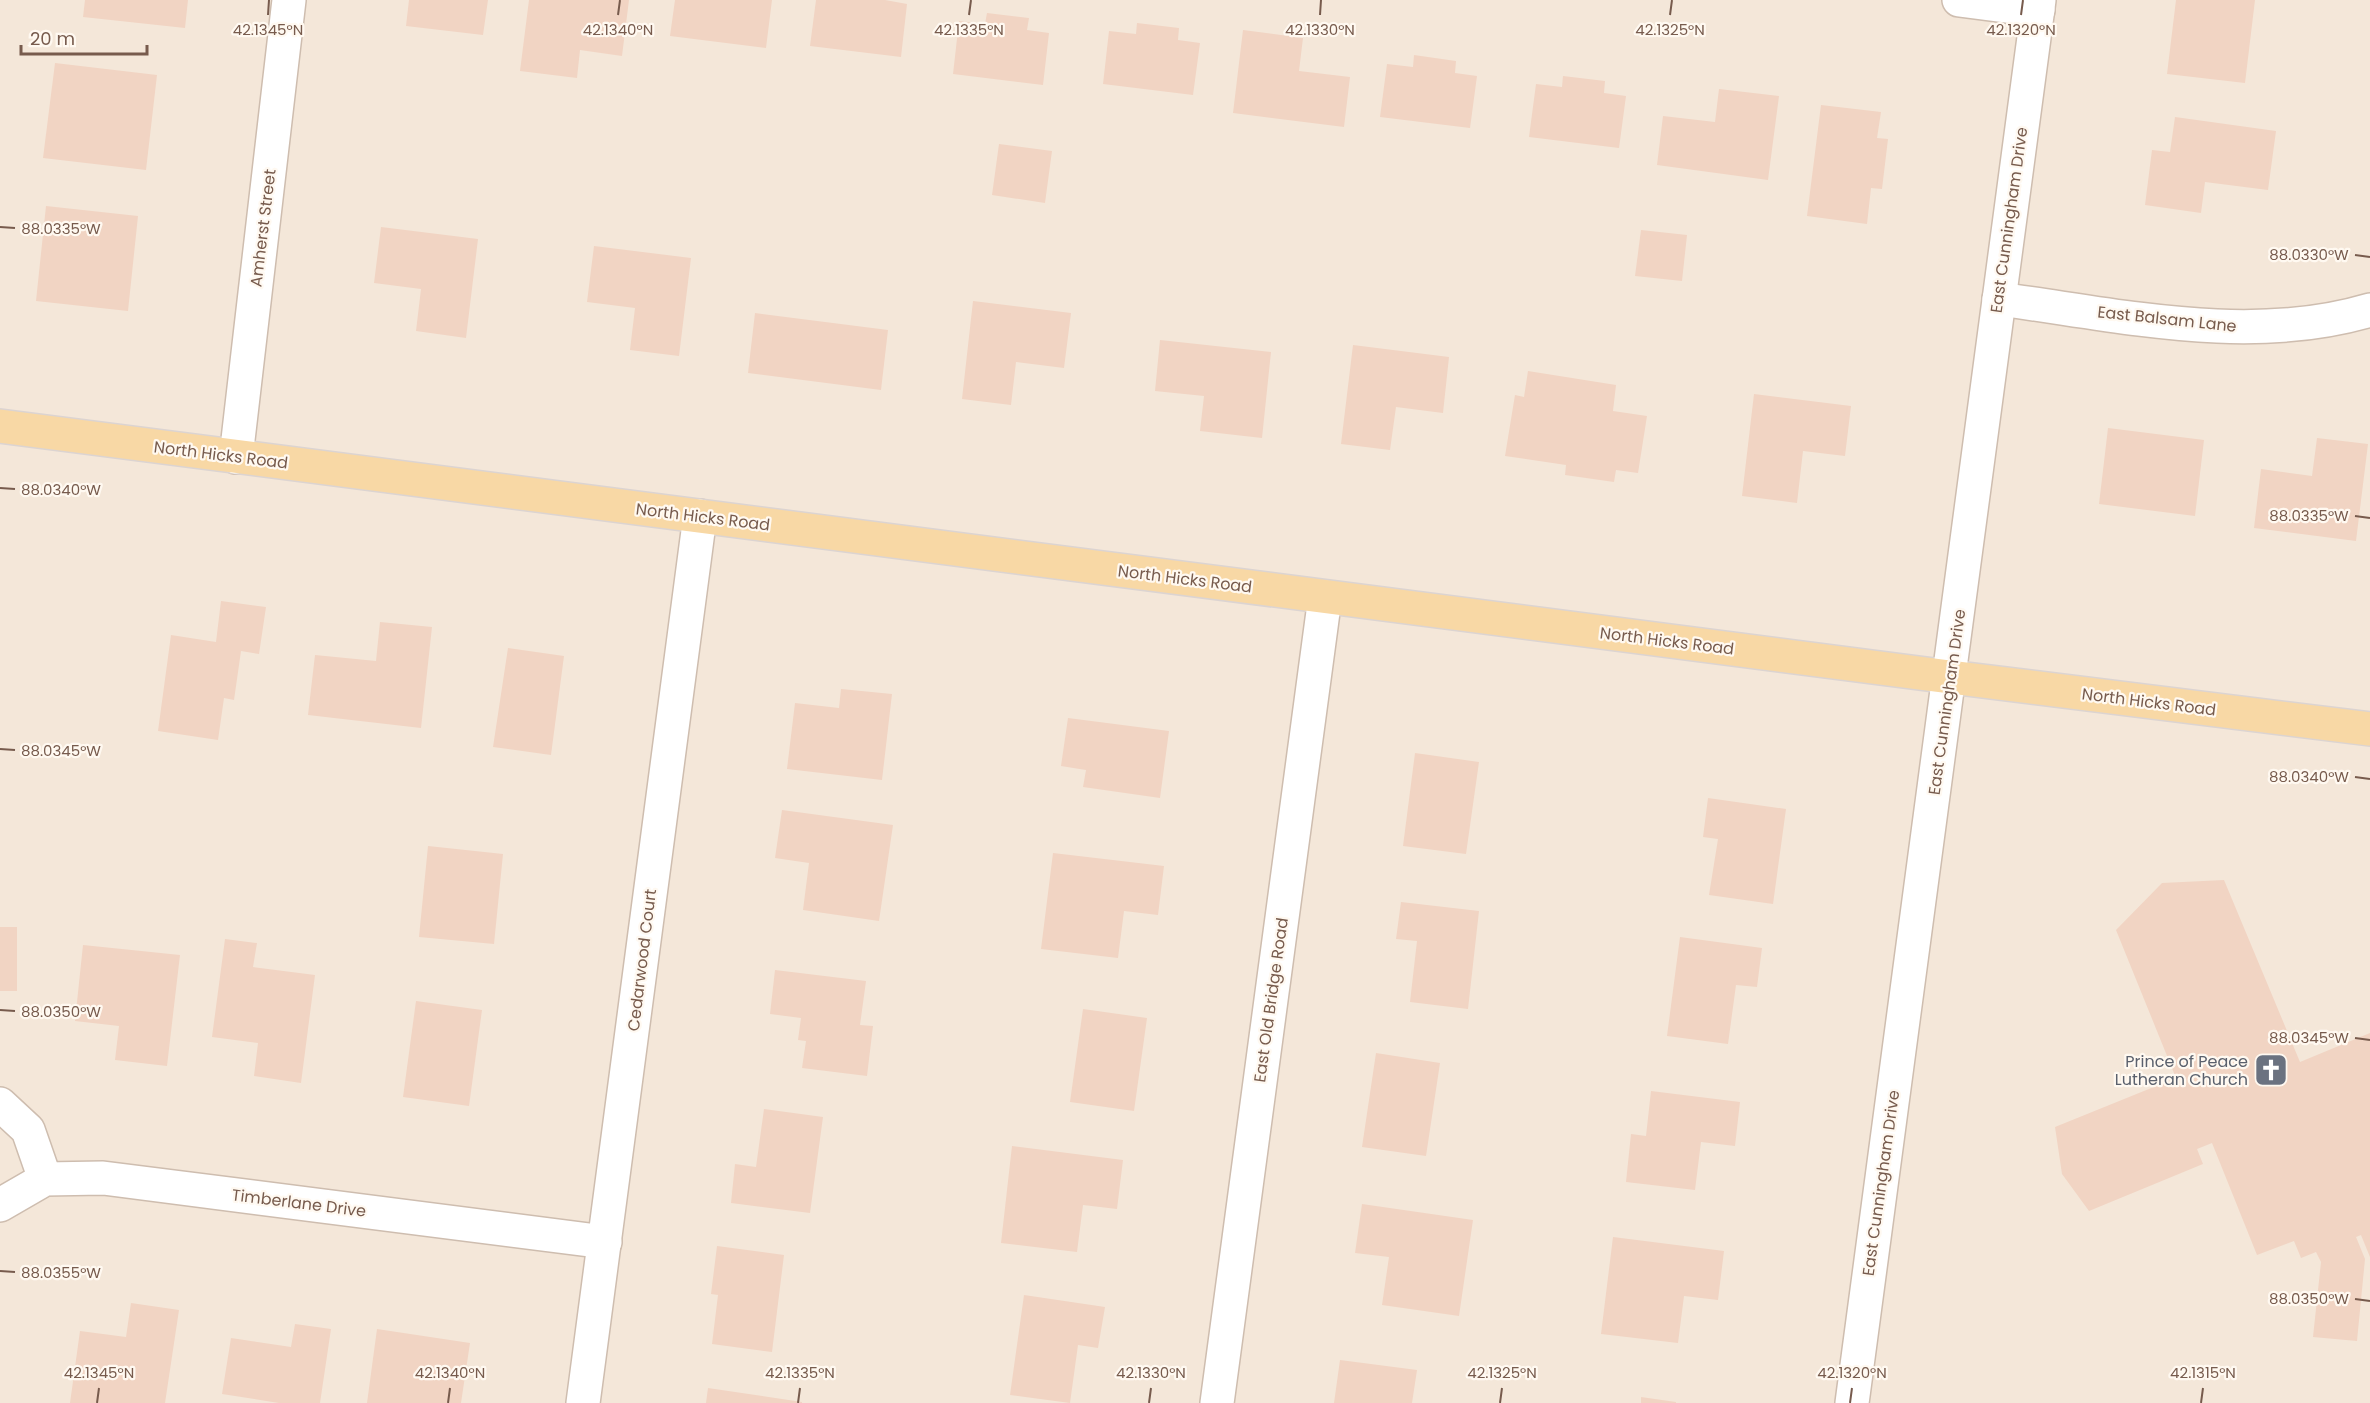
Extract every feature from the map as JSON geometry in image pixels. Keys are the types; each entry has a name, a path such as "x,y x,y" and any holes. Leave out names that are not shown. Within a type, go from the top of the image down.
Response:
{"main road":[{"name":"North Hicks Road","path":"0,426 2370,729"}],"street":[{"name":"Amherst Street","path":"236,457 290,0"},
{"path":"1959,0 2038,5"},
{"name":"East Cunningham Drive","path":"1852,1403 2038,5"},
{"name":"East Balsam Lane","path":"1999,299 2176,323 2224,327 2290,325 2328,320 2370,310"},
{"name":"Cedarwood Court","path":"583,1403 700,516"},
{"name":"East Old Bridge Road","path":"1217,1403 1325,597"},
{"path":"0,1104 28,1130 45,1179"},
{"name":"Timberlane Drive","path":"0,1205 45,1179 103,1178 605,1242"}],"shaded area":[{"path":"0,0 2370,0 2370,1403 0,1403"}],"building":[{"path":"85,0 188,0 185,28 83,17"},
{"path":"409,0 488,0 483,35 406,26"},
{"path":"529,0 629,0 622,56 580,50 577,78 520,71"},
{"path":"675,0 772,0 766,48 670,36"},
{"path":"816,0 885,0 907,4 901,57 810,46"},
{"path":"2176,0 2255,0 2245,83 2167,74"},
{"path":"987,13 1029,18 1027,30 1049,33 1043,85 953,74 959,21 985,24"},
{"path":"1137,23 1179,28 1178,40 1200,43 1193,95 1103,84 1109,31 1136,34"},
{"path":"1243,30 1303,38 1299,71 1350,77 1344,127 1233,113"},
{"path":"1414,55 1456,61 1455,73 1477,76 1470,128 1380,117 1387,64 1413,67"},
{"path":"55,63 157,75 146,170 43,158"},
{"path":"1563,76 1605,81 1604,93 1626,96 1619,148 1529,137 1536,84 1562,87"},
{"path":"1719,89 1779,96 1768,180 1657,165 1663,116 1715,122"},
{"path":"1821,105 1881,112 1877,138 1888,139 1882,189 1871,188 1867,224 1807,216"},
{"path":"2175,117 2276,131 2268,190 2205,182 2201,213 2145,205 2152,150 2170,152"},
{"path":"999,144 1052,151 1045,203 992,195"},
{"path":"46,206 138,216 128,311 36,301"},
{"path":"381,227 478,239 466,338 416,331 421,289 374,283"},
{"path":"1641,230 1687,235 1682,281 1635,276"},
{"path":"594,246 691,258 679,356 630,350 635,308 587,302"},
{"path":"973,301 1071,313 1064,368 1016,362 1011,405 962,399"},
{"path":"755,313 888,330 881,390 748,373"},
{"path":"1160,340 1271,352 1262,438 1200,431 1204,396 1155,391"},
{"path":"1353,345 1449,357 1443,413 1396,407 1390,450 1341,444"},
{"path":"1528,371 1616,385 1613,411 1647,416 1638,473 1616,470 1614,482 1565,475 1566,465 1505,456 1515,395 1524,397"},
{"path":"1754,394 1851,406 1845,456 1803,451 1797,503 1742,496"},
{"path":"2108,428 2204,440 2195,516 2099,504"},
{"path":"2317,438 2368,444 2356,541 2254,528 2261,469 2312,476"},
{"path":"221,601 266,607 259,654 241,651 234,700 224,698 218,740 158,731 171,635 216,642"},
{"path":"380,622 432,627 421,728 308,715 315,655 376,661"},
{"path":"508,648 564,656 551,755 493,747"},
{"path":"841,689 892,694 882,780 787,769 795,703 839,708"},
{"path":"1068,718 1169,731 1160,798 1083,787 1086,770 1061,766"},
{"path":"1415,753 1479,762 1466,854 1403,846"},
{"path":"1708,798 1786,809 1773,904 1709,895 1718,839 1703,837"},
{"path":"782,810 893,825 879,921 803,910 809,863 775,858"},
{"path":"428,846 503,854 494,944 419,937"},
{"path":"1053,853 1164,866 1158,915 1124,911 1118,958 1041,949"},
{"name":"Prince of Peace Lutheran Church","path":"2224,880 2300,1062 2370,1033 2370,1257 2361,1235 2356,1237 2365,1259 2357,1341 2313,1337 2321,1262 2316,1252 2301,1258 2294,1241 2257,1255 2212,1143 2197,1149 2203,1164 2089,1211 2062,1174 2055,1127 2176,1078 2116,930 2162,883"},
{"path":"1401,902 1479,911 1468,1009 1410,1002 1417,941 1396,939"},
{"path":"0,927 17,927 17,991 0,991"},
{"path":"1680,937 1762,948 1757,987 1736,985 1728,1044 1667,1036"},
{"path":"225,939 257,943 253,967 315,975 301,1083 254,1076 258,1043 212,1037"},
{"path":"83,945 180,955 167,1066 115,1060 119,1026 75,1021"},
{"path":"775,970 866,981 860,1025 873,1026 867,1076 802,1068 806,1041 798,1040 801,1018 770,1014"},
{"path":"416,1001 482,1010 469,1106 403,1097"},
{"path":"1083,1009 1147,1018 1134,1111 1070,1102"},
{"path":"1376,1053 1440,1063 1426,1156 1362,1147"},
{"path":"1651,1091 1740,1102 1735,1146 1701,1142 1695,1190 1626,1182 1631,1134 1646,1136"},
{"path":"764,1109 823,1117 810,1213 731,1203 735,1164 756,1167"},
{"path":"1012,1146 1123,1160 1117,1209 1083,1205 1077,1252 1001,1243"},
{"path":"1362,1204 1473,1220 1459,1316 1382,1305 1389,1257 1355,1253"},
{"path":"1613,1237 1724,1251 1718,1300 1684,1296 1678,1343 1601,1334"},
{"path":"717,1246 784,1255 772,1352 712,1344 718,1295 711,1294"},
{"path":"1024,1295 1105,1307 1098,1348 1078,1345 1070,1403 1010,1395"},
{"path":"131,1303 179,1310 165,1403 70,1403 80,1331 126,1337"},
{"path":"295,1324 331,1329 320,1403 279,1403 222,1394 231,1338 291,1347"},
{"path":"377,1329 470,1343 461,1403 367,1403"},
{"path":"1340,1360 1417,1370 1412,1403 1334,1403"},
{"path":"708,1388 802,1402 802,1403 706,1403"},
{"path":"1641,1397 1676,1402 1676,1403 1641,1403"}],"place":[{"name":"Prince of Peace Lutheran Church","path":"2271,1070"}]}
